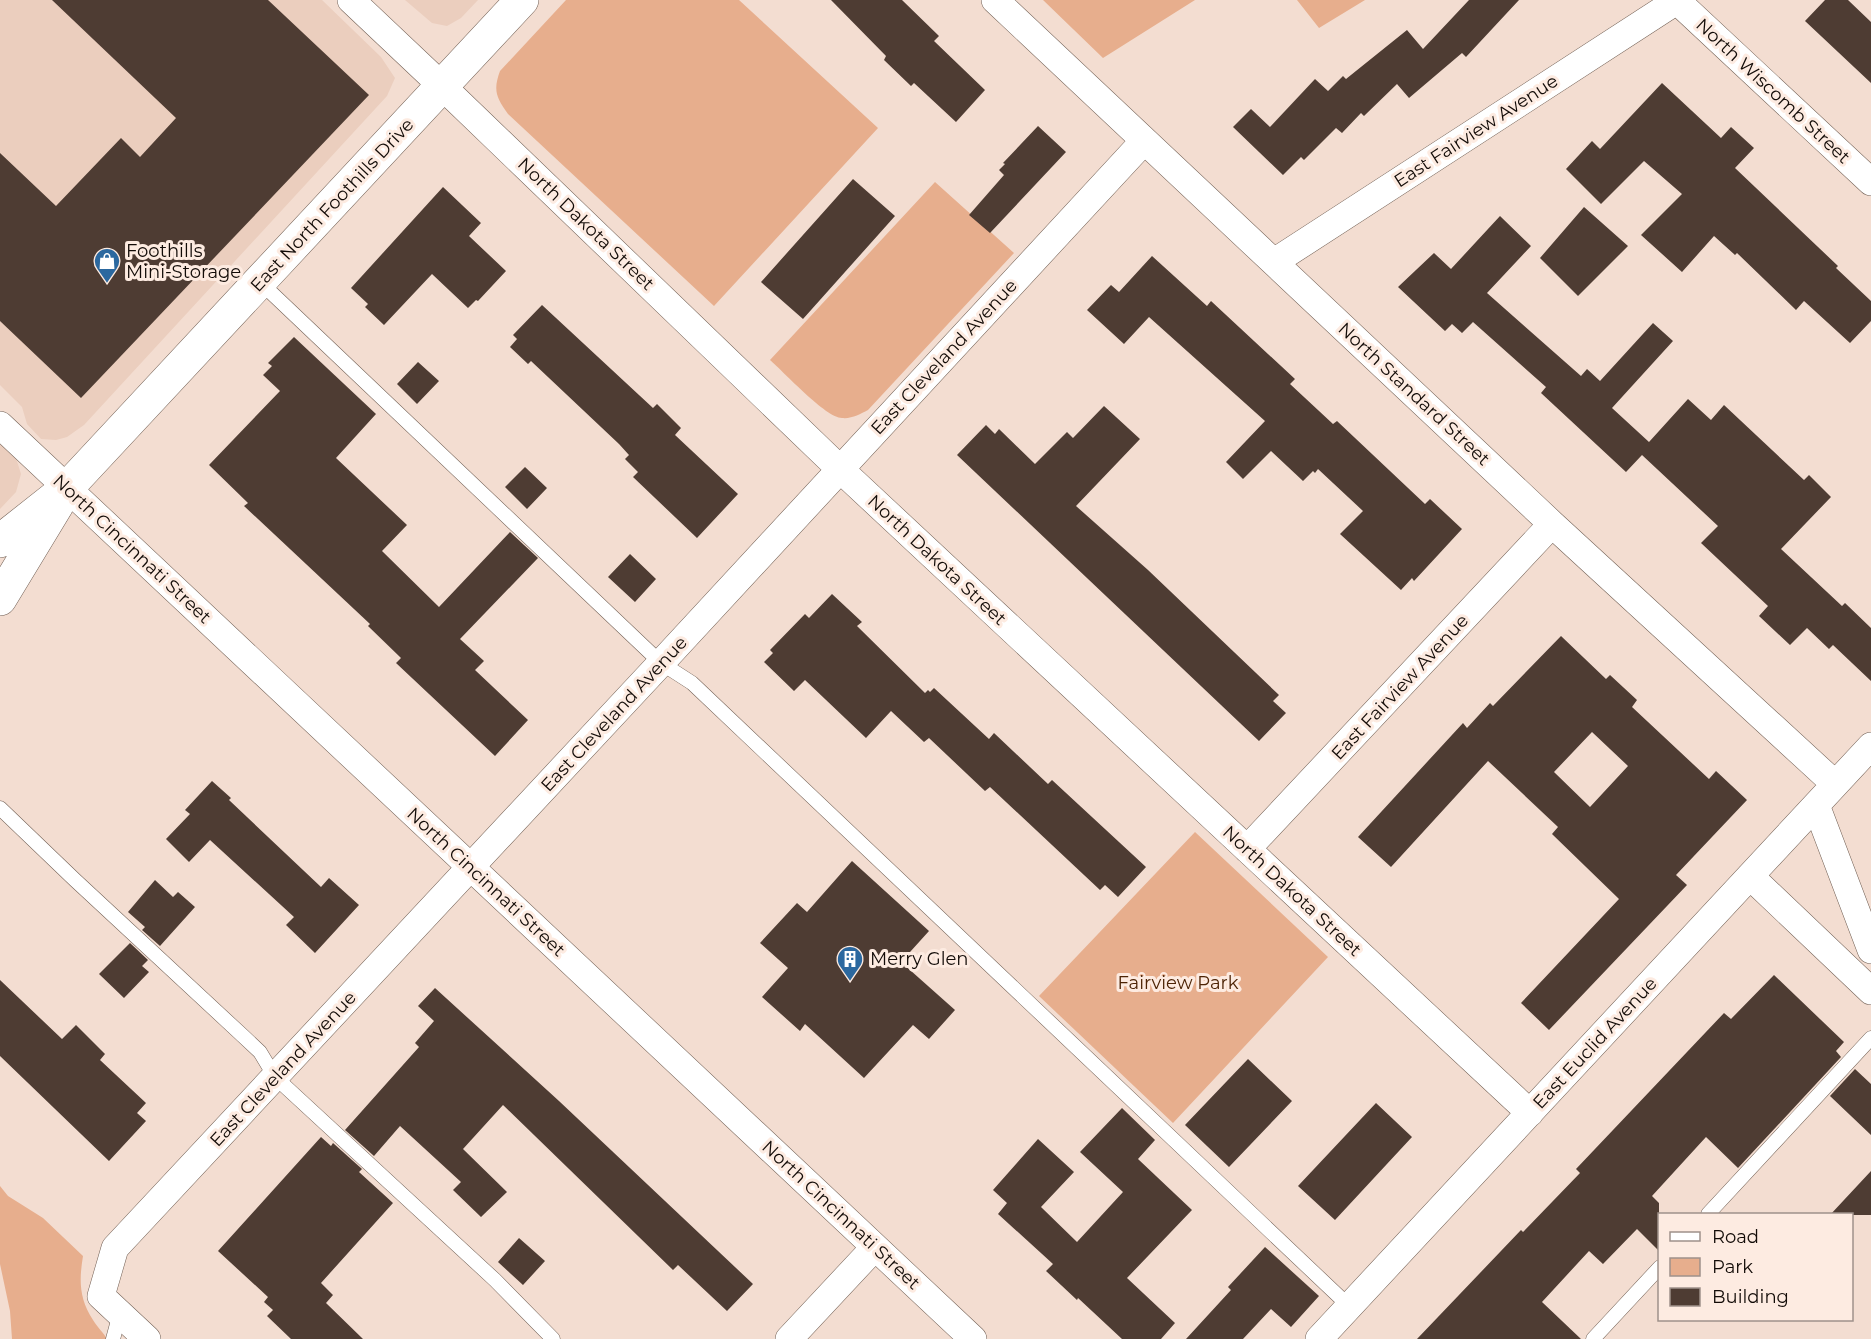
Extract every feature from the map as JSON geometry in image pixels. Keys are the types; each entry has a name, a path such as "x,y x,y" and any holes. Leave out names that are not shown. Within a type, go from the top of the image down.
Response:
{"main road":[{"name":"East North Foothills Drive","path":"0,541 67,488 522,0"},
{"name":"East North Foothills Drive","path":"0,599 67,488"}],"street":[{"name":"North Dakota Street","path":"351,0 841,470 1530,1113"},
{"name":"North Standard Street","path":"995,0 1552,524 1835,784"},
{"name":"North Wiscomb Street","path":"1677,0 1871,182"},
{"name":"East Fairview Avenue","path":"1274,262 1677,0"},
{"name":"East Cleveland Avenue","path":"111,1304 115,1248 662,663 1144,141"},
{"name":"North Cincinnati Street","path":"0,425 973,1339"},
{"name":"East Fairview Avenue","path":"1247,849 1552,524"},
{"name":"East Euclid Avenue","path":"1319,1339 1871,746"},
{"path":"1816,805 1871,950"},
{"path":"1750,876 1871,991"},
{"path":"789,1339 875,1247"},
{"path":"111,1304 147,1339"}],"lane":[{"path":"260,282 662,663 692,682 1349,1306"},
{"path":"0,808 260,1052 275,1077 495,1280 554,1339"},
{"path":"1710,1213 1871,1038"},
{"path":"1593,1339 1658,1268"},
{"path":"111,1304 113,1339"}],"shaded area":[{"name":"Foothills Mini-Storage","path":"0,0 322,0 381,57 395,78 387,96 84,425 67,437 56,440 41,439 27,424 22,407 0,385"},
{"path":"405,0 478,0 461,18 447,26 432,23"},
{"path":"0,445 16,458 21,474 16,492 0,509"}],"green space":[{"path":"566,0 739,0 878,128 714,306 508,114 498,98 496,88 500,71"},
{"path":"1043,0 1195,0 1103,58"},
{"path":"1297,0 1365,0 1319,28"},
{"path":"935,182 1014,253 868,410 849,418 835,416 816,403 770,360"},
{"name":"Fairview Park","path":"1195,832 1328,957 1173,1123 1039,996"},
{"path":"0,1186 8,1196 43,1218 83,1256 81,1281 85,1305 107,1339 12,1339 10,1311 0,1264"}],"building":[{"name":"Foothills Mini-Storage","path":"52,0 268,0 369,95 81,398 0,321 0,153 56,206 121,138 140,157 176,118"},
{"path":"831,0 902,0 939,36 934,41 985,90 956,122 914,83 911,86 884,60 886,56"},
{"path":"1469,0 1519,0 1466,57 1462,53 1409,98 1397,84 1364,116 1361,113 1342,133 1336,128 1304,160 1301,157 1283,175 1233,127 1251,109 1270,127 1315,79 1328,91 1343,76 1346,79 1407,30 1423,49"},
{"path":"1825,0 1848,0 1871,22 1871,83 1805,21"},
{"path":"1662,83 1721,138 1731,127 1754,148 1735,168 1838,266 1836,268 1871,301 1871,321 1850,343 1804,301 1796,310 1737,253 1735,255 1714,236 1682,272 1641,235 1682,194 1644,161 1601,204 1566,169 1592,141 1600,149"},
{"path":"1038,126 1066,152 990,233 969,215 1004,175 999,170 1005,164 1003,163"},
{"path":"853,179 895,216 803,319 761,282"},
{"path":"443,187 481,223 469,236 506,271 478,301 476,300 468,308 432,274 384,325 365,307 368,304 351,288"},
{"path":"1584,207 1628,246 1578,296 1540,258"},
{"path":"1500,216 1531,246 1487,293 1581,376 1587,369 1600,381 1653,323 1673,341 1612,408 1649,442 1688,399 1711,420 1724,405 1804,480 1809,475 1831,497 1781,549 1842,606 1845,603 1871,628 1871,681 1833,645 1829,649 1807,628 1790,645 1759,616 1768,606 1701,543 1718,526 1642,455 1626,472 1541,393 1546,387 1473,322 1462,333 1452,324 1445,331 1398,287 1434,253 1451,269"},
{"path":"1152,256 1207,306 1211,301 1295,379 1290,384 1333,424 1337,421 1425,504 1430,499 1462,529 1414,581 1412,578 1401,590 1340,534 1363,511 1318,469 1303,481 1271,451 1243,479 1226,462 1265,421 1149,317 1124,344 1087,310 1111,285 1119,292"},
{"path":"542,305 653,408 657,404 681,428 675,435 738,494 697,538 633,477 638,472 625,459 629,455 619,444 531,361 528,364 510,347 517,339 513,335"},
{"path":"294,337 376,414 336,458 407,525 382,551 439,607 510,532 538,558 460,639 484,661 475,670 528,720 495,756 396,663 401,658 368,626 370,624 244,506 248,503 209,465 280,391 263,375 272,366 268,363"},
{"path":"418,362 439,381 417,404 397,384"},
{"path":"1104,406 1140,439 1076,506 1148,570 1279,695 1273,701 1286,713 1259,741 957,455 986,425 995,434 999,429 1035,464 1067,432 1073,438"},
{"path":"525,467 547,488 527,509 505,487"},
{"path":"630,554 656,579 635,602 608,577"},
{"path":"832,594 862,622 857,626 925,693 934,688 989,739 994,733 1048,784 1052,780 1146,867 1118,897 1105,885 1100,890 990,787 985,791 929,738 924,742 891,711 866,738 805,680 794,691 764,662 773,653 770,650 805,614 809,618"},
{"path":"1561,636 1606,679 1610,675 1637,700 1632,707 1709,779 1716,771 1747,800 1676,875 1687,885 1549,1030 1521,1003 1619,899 1552,834 1558,827 1488,761 1391,867 1358,837 1463,723 1467,728 1490,703 1493,706","holes":["1592,732 1628,766 1590,807 1554,772"]},
{"path":"212,781 321,887 329,878 359,905 315,953 286,925 294,917 210,840 189,862 166,839 190,814 185,810"},
{"name":"Merry Glen","path":"852,861 929,931 901,962 955,1010 929,1039 913,1025 864,1078 805,1024 800,1031 762,997 788,968 760,943 797,903 807,912"},
{"path":"155,880 173,897 178,892 195,907 160,946 142,930 145,927 128,912"},
{"path":"130,943 148,960 142,966 149,972 124,998 99,974"},
{"path":"1774,975 1844,1042 1836,1051 1841,1057 1738,1168 1706,1137 1652,1196 1659,1203 1658,1250 1637,1229 1603,1264 1589,1251 1542,1302 1581,1339 1417,1339 1521,1230 1523,1232 1580,1173 1576,1169 1724,1013 1731,1019"},
{"path":"0,980 62,1039 76,1025 105,1054 100,1060 146,1103 137,1113 146,1121 109,1161 0,1056"},
{"path":"435,988 753,1284 727,1311 678,1265 673,1270 503,1105 463,1149 507,1192 481,1217 453,1190 461,1182 400,1126 374,1156 345,1130 419,1047 415,1043 434,1021 418,1006"},
{"path":"1248,1059 1292,1101 1229,1167 1185,1125"},
{"path":"1855,1069 1871,1084 1871,1135 1830,1096"},
{"path":"1376,1103 1412,1137 1335,1220 1298,1186"},
{"path":"1122,1108 1155,1140 1138,1159 1192,1210 1127,1278 1175,1323 1161,1339 1122,1339 1078,1298 1077,1300 1046,1271 1053,1264 998,1214 1007,1203 993,1190 1038,1139 1074,1172 1041,1207 1077,1242 1123,1192 1080,1152"},
{"path":"321,1137 331,1146 333,1143 362,1169 359,1172 393,1203 321,1283 333,1295 326,1303 363,1339 291,1339 267,1316 273,1310 264,1302 268,1297 218,1251"},
{"path":"1871,1171 1871,1215 1832,1213"},
{"path":"519,1238 545,1261 523,1285 498,1262"},
{"path":"1265,1247 1319,1296 1291,1327 1271,1309 1243,1339 1186,1339 1231,1290 1228,1287"}],"place":[{"name":"Foothills Mini-Storage","path":"107,284"},
{"name":"Merry Glen","path":"850,982"}]}
